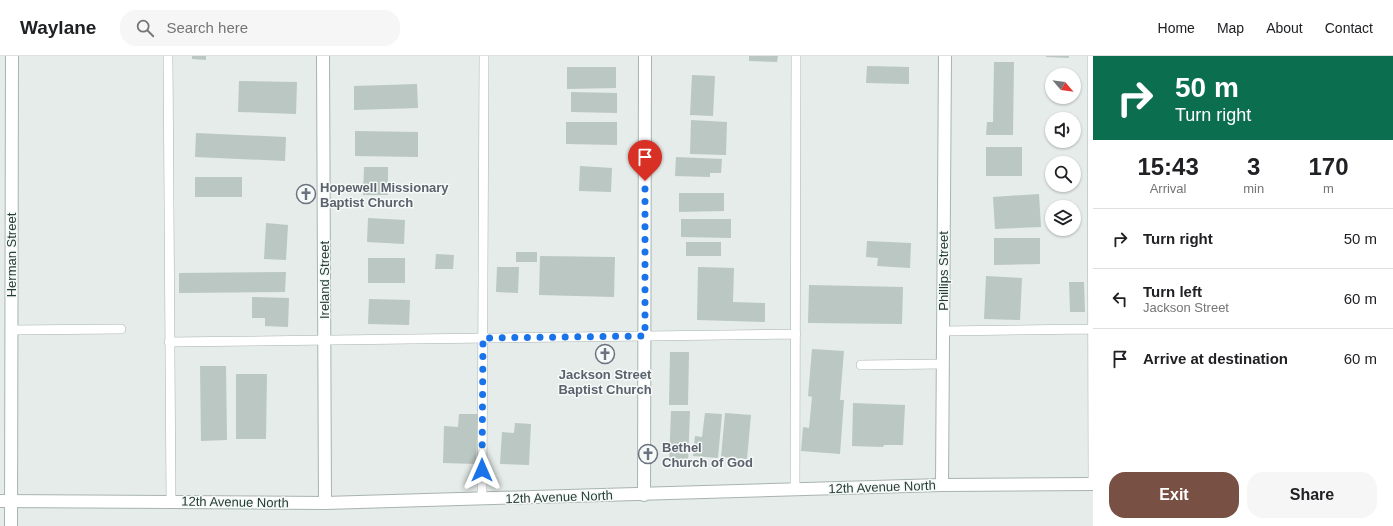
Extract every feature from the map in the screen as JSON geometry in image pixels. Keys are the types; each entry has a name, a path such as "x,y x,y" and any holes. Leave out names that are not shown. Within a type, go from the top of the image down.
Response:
{"street":[{"name":"Herman Street","path":"11,526 5,500 11,330 12,56"},
{"name":"Ireland Street","path":"323,56 325,503"},
{"path":"644,495 645,56"},
{"name":"Phillips Street","path":"942,485 945,56"},
{"name":"12th Avenue North","path":"5,500 325,503 644,495 942,485 1093,484"}],"lane":[{"path":"168,56 171,502"},
{"path":"482,499 484,56"},
{"path":"795,490 796,56"},
{"path":"1092,56 1093,484"},
{"path":"11,330 120,329"},
{"path":"943,331 1093,329"},
{"path":"169,342 325,342 483,338 796,334"},
{"path":"861,365 943,364"}],"building":[{"path":"192,56 206,56 206,60 192,59"},
{"path":"749,56 778,56 777,62 749,61"},
{"path":"1069,56 1069,58 1046,57"},
{"path":"994,62 1014,62 1013,135 986,135 987,122 993,122"},
{"path":"867,66 909,67 909,84 866,83"},
{"path":"567,67 616,67 616,88 567,89"},
{"path":"692,75 715,76 713,116 690,115"},
{"path":"239,81 297,82 296,114 238,112"},
{"path":"417,84 418,108 354,110 354,86"},
{"path":"571,92 617,93 617,113 571,112"},
{"path":"691,120 727,122 726,155 690,154"},
{"path":"566,122 617,122 617,145 566,144"},
{"path":"355,131 418,132 418,157 355,156"},
{"path":"196,133 286,137 285,161 195,157"},
{"path":"986,147 1022,147 1022,176 986,176"},
{"path":"676,157 722,159 721,173 710,173 710,177 675,176"},
{"path":"580,166 612,168 611,192 579,191"},
{"path":"364,167 388,167 388,195 363,195"},
{"path":"195,177 242,177 242,197 195,197"},
{"path":"679,193 724,193 724,211 679,212"},
{"path":"1039,194 1041,227 995,229 993,197"},
{"path":"368,218 405,220 404,244 367,242"},
{"path":"681,219 731,219 731,238 681,237"},
{"path":"266,223 288,225 286,260 264,259"},
{"path":"994,238 1040,238 1040,264 994,265"},
{"path":"867,241 911,243 910,268 877,266 878,258 866,257"},
{"path":"686,242 721,242 721,256 686,256"},
{"path":"516,252 537,252 537,262 516,262"},
{"path":"436,254 454,255 453,269 435,269"},
{"path":"540,256 615,257 614,297 539,295"},
{"path":"368,258 405,258 405,283 368,283"},
{"path":"497,267 519,267 518,293 496,292"},
{"path":"698,267 734,268 733,302 765,303 765,322 697,320"},
{"path":"286,272 285,292 179,293 179,273"},
{"path":"986,276 1022,278 1020,320 984,319"},
{"path":"1069,282 1084,282 1085,312 1070,312"},
{"path":"809,285 903,287 902,324 808,323"},
{"path":"252,297 289,298 288,327 265,326 265,318 252,318"},
{"path":"369,299 410,300 409,325 368,324"},
{"path":"812,349 844,351 840,400 844,400 840,454 801,451 803,427 809,428 812,397 808,396"},
{"path":"670,352 689,352 688,405 669,405"},
{"path":"200,366 226,366 227,440 201,441"},
{"path":"236,374 267,374 266,439 236,439"},
{"path":"853,403 905,405 903,445 884,445 883,447 852,446"},
{"path":"671,411 690,411 688,464 669,463"},
{"path":"705,413 722,414 718,458 693,456 695,436 702,437"},
{"path":"725,413 751,415 747,459 721,457"},
{"path":"459,414 478,414 476,464 443,463 444,426 458,427"},
{"path":"515,423 531,424 529,465 500,464 502,432 514,433"}],"place":[{"name":"Hopewell Missionary Baptist Church","path":"306,194"},
{"name":"Jackson Street Baptist Church","path":"605,354"},
{"name":"Bethel Church of God","path":"648,454"}],"route":[{"path":"482,470 483,338 645,336 645,181"}]}
